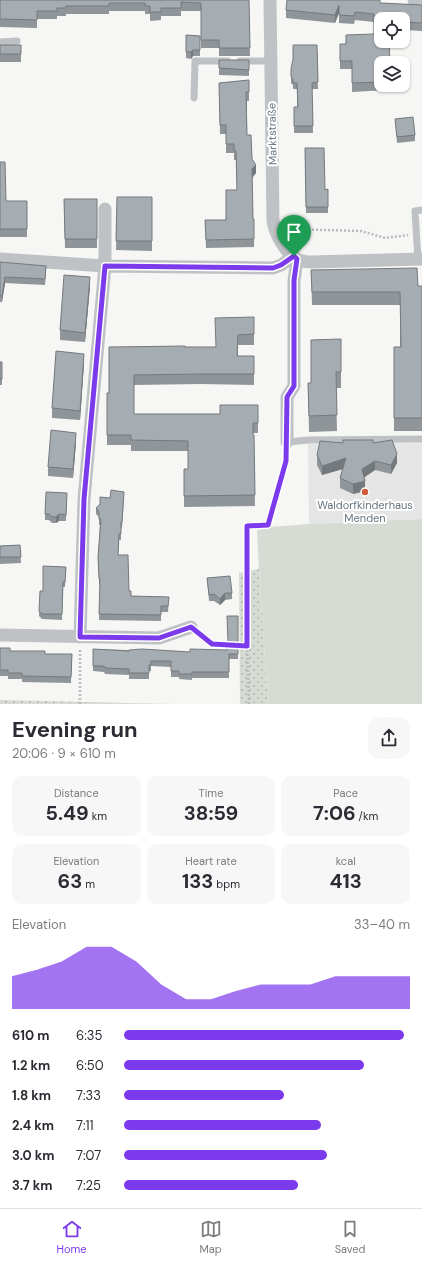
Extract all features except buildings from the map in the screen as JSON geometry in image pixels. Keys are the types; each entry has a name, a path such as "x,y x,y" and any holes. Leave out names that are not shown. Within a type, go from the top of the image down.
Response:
{"street":[{"name":"Marktstraße","path":"270,0 273,221 274,229 285,249 296,258"},
{"path":"414,0 422,1"},
{"path":"80,637 84,499 105,266 105,209"},
{"path":"287,442 287,397 294,386 294,280 296,258"},
{"path":"0,259 105,266 273,268 296,258 311,262 420,260"},
{"path":"0,635 159,638 191,627"}],"lane":[{"path":"0,42 17,41"},
{"path":"194,98 195,61 271,61"},
{"path":"420,260 415,211 422,210"},
{"path":"287,442 308,440 422,438"}],"path":[{"path":"274,229 361,231 385,238 417,235"},
{"path":"249,704 247,646 247,526 268,525 286,461 287,442"},
{"path":"191,627 212,644 247,646"},
{"path":"80,637 80,704"}],"shaded area":[{"name":"Waldorfkinderhaus Menden","path":"422,443 422,519 309,524 308,444"},
{"path":"422,519 422,704 268,704 257,528"},
{"path":"259,569 268,704 240,704 239,573"},
{"path":"0,700 173,704 0,704"}],"place":[{"name":"Waldorfkinderhaus Menden","path":"365,492"}],"route":[{"path":"294,256 297,259 294,280 294,386 287,397 286,461 268,525 247,526 247,646 212,644 191,627 159,638 80,637 84,499 105,266 273,268 281,265 294,256"}]}
